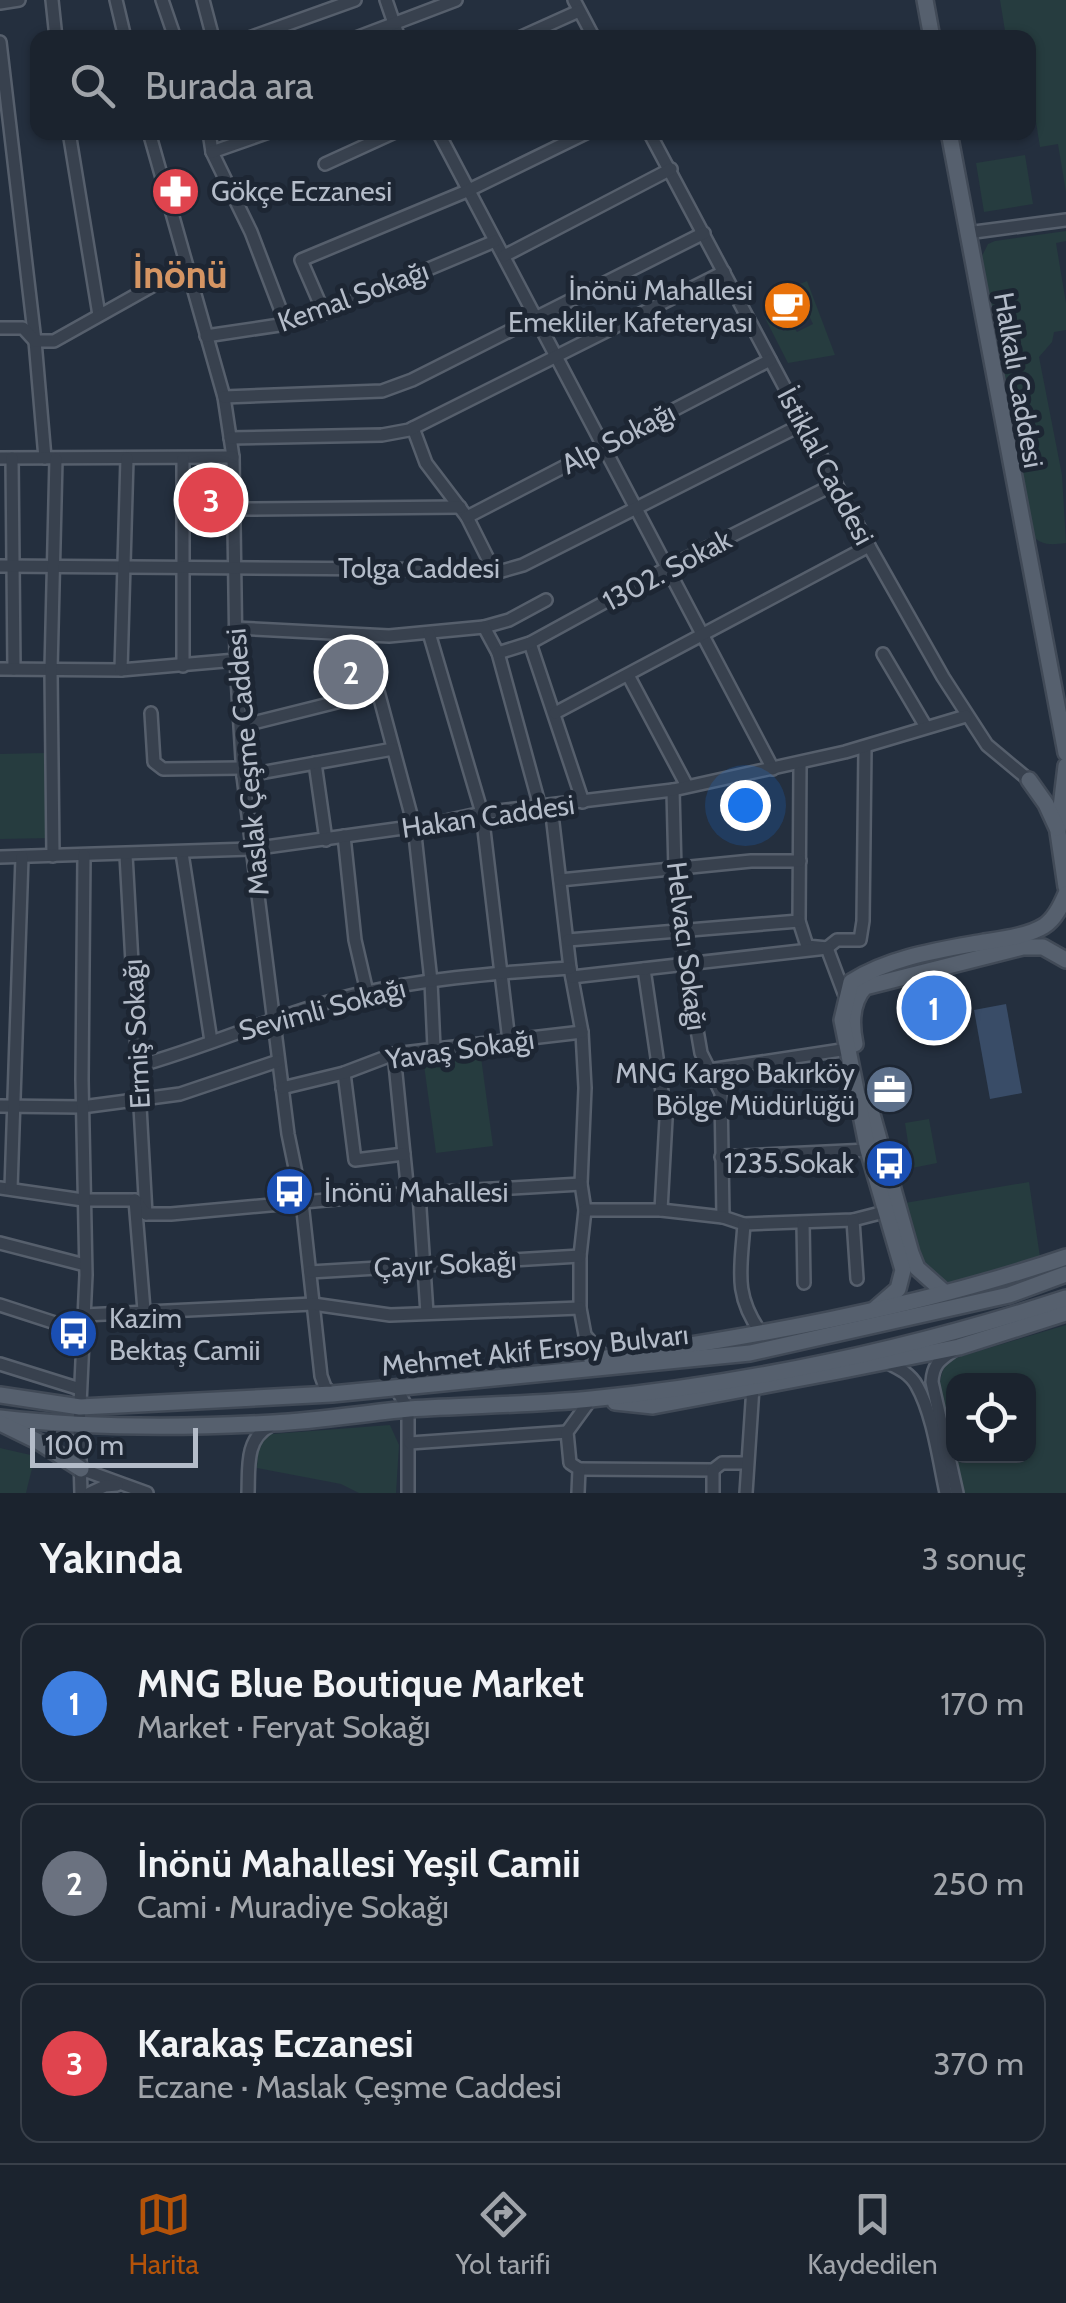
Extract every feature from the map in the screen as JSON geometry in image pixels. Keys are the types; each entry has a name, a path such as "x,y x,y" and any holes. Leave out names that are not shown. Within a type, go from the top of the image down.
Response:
{"main road":[{"path":"925,0 931,30"},
{"name":"Halkalı Caddesi","path":"950,140 1066,753"},
{"path":"1044,790 1056,788 1065,772"},
{"path":"1058,832 1064,807 1065,772"},
{"path":"1029,780 1064,807"},
{"path":"875,1309 898,1290 903,1270 868,1150 842,1020 846,996 852,982 871,970 934,952 1011,937 1044,926 1059,910 1066,890 1058,832 1046,804 1029,780"},
{"path":"944,1292 917,1268 878,1139 853,1034 858,994 882,981 1022,947 1043,948 1066,960"},
{"path":"548,1374 605,1358 760,1333 875,1309 1066,1257"},
{"name":"Mehmet Akif Ersoy Bulvarı","path":"0,1395 80,1406 332,1394 750,1353 1008,1295 1066,1274"},
{"name":"Mehmet Akif Ersoy Bulvarı","path":"0,1420 79,1426 274,1424 408,1409 591,1399 749,1377 916,1341 1066,1298"},
{"path":"591,1399 653,1406 753,1388 959,1347 1066,1313"},
{"path":"0,1420 81,1468"}],"street":[{"path":"0,3 19,0"},
{"path":"52,0 55,30"},
{"path":"116,0 123,30"},
{"path":"162,0 173,30"},
{"path":"203,0 211,30"},
{"path":"271,30 355,0"},
{"path":"386,0 396,30"},
{"path":"375,30 456,0"},
{"path":"533,30 576,5 590,30"},
{"path":"0,42 51,458 53,856"},
{"path":"70,140 99,315"},
{"name":"Maslak Çeşme Caddesi","path":"151,140 224,397 233,457 242,772 272,1018 302,1202 323,1385 332,1394"},
{"path":"210,140 286,324"},
{"path":"212,152 246,140"},
{"path":"325,164 378,140"},
{"path":"442,140 773,770"},
{"path":"324,312 301,260 467,190 571,140"},
{"name":"İstiklal Caddesi","path":"654,140 869,546 966,716 987,745 1029,780"},
{"path":"504,256 671,170"},
{"path":"967,233 1066,220"},
{"path":"224,397 382,391 412,380 704,233"},
{"name":"Kemal Sokağı","path":"206,336 286,324 324,312 494,241"},
{"path":"0,328 23,328 35,341 54,342 186,267"},
{"path":"230,438 382,436 413,428 724,272"},
{"name":"Alp Sokağı","path":"234,506 463,512 770,360"},
{"name":"Tolga Caddesi","path":"6,566 495,573 523,566 803,424"},
{"path":"413,428 426,463 463,512 495,573"},
{"path":"233,457 6,458 7,669 122,670 236,660"},
{"path":"122,670 127,458"},
{"path":"183,459 183,666"},
{"name":"1302. Sokak","path":"498,654 530,642 836,484"},
{"path":"555,712 869,546"},
{"path":"236,628 363,636 429,633 509,620 546,600"},
{"path":"484,627 498,654 545,807 560,880 582,1032 585,1088 580,1308 585,1335 605,1358"},
{"path":"429,633 482,813 510,1041"},
{"path":"363,636 414,826 431,981 434,1048"},
{"path":"530,642 583,802"},
{"path":"883,654 926,728"},
{"path":"628,676 688,786"},
{"path":"240,726 376,692"},
{"path":"151,713 154,762 163,769 242,772 393,749"},
{"name":"Hakan Caddesi","path":"0,857 182,854 251,848 326,840 482,813 673,790 800,764 966,716"},
{"path":"800,764 799,921 808,946 827,948 837,940 860,940 864,920 864,747"},
{"path":"315,763 326,840"},
{"name":"Helvacı Sokağı","path":"673,790 680,931 701,1054 721,1093 723,1217"},
{"path":"344,836 355,940 368,992"},
{"name":"Ermiş Sokağı","path":"126,854 146,1214"},
{"path":"182,854 211,1041"},
{"path":"82,1493 79,1426 84,1316 84,855"},
{"path":"22,856 6,1106 5,1189 83,1200 136,1200"},
{"path":"560,880 751,861 800,861"},
{"path":"568,940 799,921"},
{"path":"827,948 846,996"},
{"name":"Sevimli Sokağı","path":"138,1066 184,1053 272,1018 368,992 431,981 501,973 686,966 827,948"},
{"path":"644,969 666,1119 662,1210"},
{"name":"Yavaş Sokağı","path":"282,1088 344,1073 394,1054 582,1032"},
{"path":"709,1070 848,1049"},
{"path":"394,1054 427,1313"},
{"path":"6,1106 82,1107 140,1100 206,1087 278,1061"},
{"path":"344,1073 355,1160 404,1154"},
{"path":"721,1156 868,1150"},
{"path":"136,1200 146,1214 171,1214 581,1184"},
{"path":"136,1200 144,1310"},
{"path":"584,1210 662,1210 723,1217 744,1224 853,1220 888,1211"},
{"path":"853,1220 857,1278"},
{"path":"803,1222 804,1282"},
{"path":"744,1224 742,1300 760,1333"},
{"path":"0,1243 84,1265"},
{"name":"Çayır Sokağı","path":"310,1272 580,1256"},
{"path":"0,1304 83,1332"},
{"path":"84,1316 313,1304 390,1314 580,1308"},
{"path":"957,1493 932,1382 938,1362 959,1347"},
{"path":"886,1362 906,1372 917,1386 946,1493"},
{"path":"0,1364 80,1389"},
{"path":"746,1493 753,1388"},
{"path":"398,1390 408,1409 408,1493"},
{"path":"591,1399 567,1432 570,1463 580,1469 713,1470 722,1464 747,1463"},
{"path":"248,1493 252,1442 258,1433 274,1424"},
{"path":"410,1442 567,1432"},
{"path":"81,1468 146,1493"},
{"path":"578,1493 580,1469"},
{"path":"713,1470 713,1493"},
{"path":"90,1493 105,1486 126,1484"}],"green space":[{"path":"1000,0 1066,0 1066,192 1058,144 1040,147 1036,122 1036,30 1005,30"},
{"path":"1025,155 1033,204 984,212 976,163"},
{"path":"1066,231 1066,241 1056,243 1066,303 1066,330 1054,332 1052,342 1039,357 1062,475 1066,543 1051,544 1031,534 982,256 988,244 995,241"},
{"path":"807,281 835,355 788,363 764,316 773,311 783,331 793,326 797,332 813,324 795,286"},
{"path":"45,753 52,838 0,839 0,754"},
{"path":"481,1057 493,1146 436,1153 424,1065"},
{"path":"929,1119 937,1163 912,1168 905,1123"},
{"path":"1029,1182 1040,1257 948,1283 924,1271 905,1203"},
{"path":"1066,1325 1066,1493 964,1493 957,1463 1036,1463 1036,1373 946,1373 946,1426 940,1381 949,1360"},
{"path":"390,1425 399,1445 396,1493 359,1493 341,1484 257,1468 259,1435"},
{"path":"0,1448 35,1456 26,1493 0,1493"}],"water":[{"path":"1006,1004 1022,1093 990,1099 974,1010"}],"place":[{"name":"Gökçe Eczanesi","path":"176,191"},
{"name":"İnönü Mahallesi Emekliler Kafeteryası","path":"788,306"},
{"name":"Karakaş Eczanesi","path":"211,500"},
{"name":"İnönü Mahallesi Yeşil Camii","path":"351,672"},
{"name":"MNG Blue Boutique Market","path":"934,1008"},
{"name":"MNG Kargo Bakırköy Bölge Müdürlüğü","path":"890,1089"},
{"name":"1235.Sokak","path":"889,1163"},
{"name":"İnönü Mahallesi","path":"289,1192"},
{"name":"Kazim Bektaş Camii","path":"74,1334"}],"district":[{"name":"İnönü","path":"180,274"}]}
